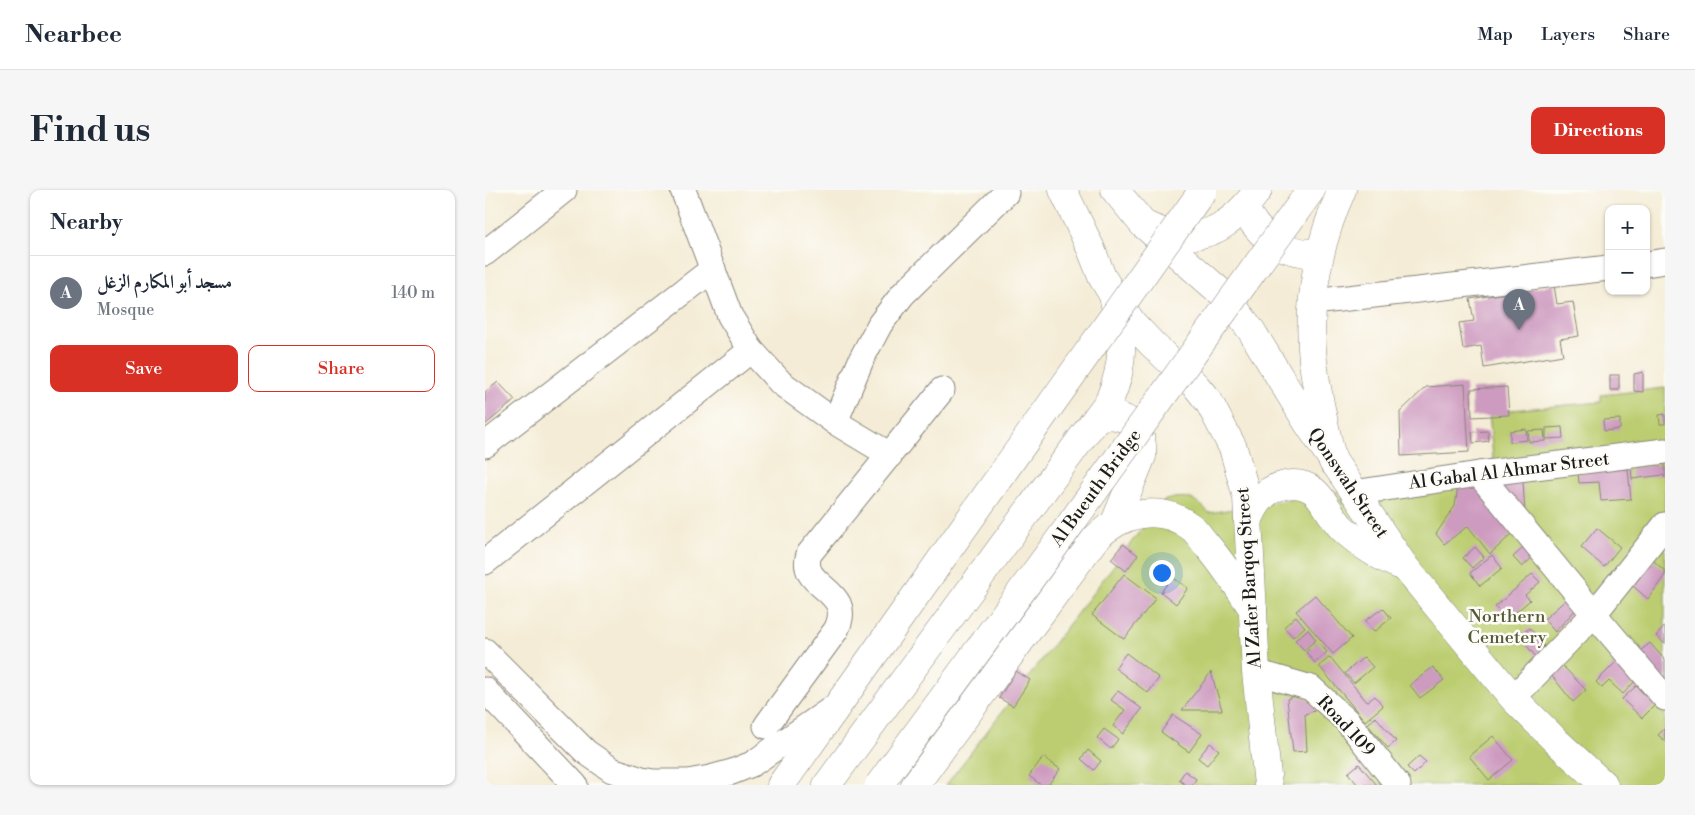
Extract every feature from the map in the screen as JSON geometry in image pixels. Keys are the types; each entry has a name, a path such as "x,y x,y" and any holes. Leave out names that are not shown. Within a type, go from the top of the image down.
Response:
{"main road":[{"path":"827,785 1099,417 1109,402 1116,385 1122,349 1121,331 1113,296 1102,277 1063,190"},
{"name":"Qonswah Street","path":"1115,190 1143,224 1225,296 1251,330 1307,422 1405,567 1513,698 1555,741 1604,785"},
{"path":"781,785 1203,190"},
{"name":"Al Bueuth Bridge","path":"879,785 1059,540 1311,190"},
{"path":"1333,462 1320,406 1313,361 1312,333 1313,302 1320,253 1341,190"},
{"path":"1143,224 1169,234 1197,235 1223,226 1251,199"},
{"path":"1251,199 1257,228 1274,243 1296,252 1320,253"},
{"name":"Al Zafer Barqoq Street","path":"1113,296 1133,324 1196,386 1209,402 1233,448 1241,472 1247,497 1256,672 1268,785"},
{"path":"1099,417 1107,415 1124,418 1138,430 1143,447 1142,456 1115,522"},
{"path":"1248,521 1258,502 1274,488 1294,484 1305,487 1314,492 1341,527 1351,536 1376,554 1405,567"},
{"path":"915,785 1095,539 1115,522 1133,516 1154,513 1181,521 1193,528 1221,561 1253,609"},
{"path":"1555,741 1565,769 1578,785"}],"street":[{"path":"485,253 564,190"},
{"path":"683,190 730,316 751,350 781,383 835,422 890,455"},
{"path":"835,422 862,358 886,317 903,294 1006,193"},
{"path":"1650,263 1665,261"},
{"path":"1313,302 1605,268"},
{"path":"485,445 713,269"},
{"path":"485,562 751,350"},
{"path":"766,726 841,621 838,601 811,576 807,569 806,562 809,554 942,390"},
{"name":"Al Gabal Al Ahmar Street","path":"1353,492 1665,451"},
{"path":"1479,474 1665,698"},
{"path":"1513,698 1660,543"},
{"path":"485,651 579,745 599,762 627,776 642,780 688,782 711,778 752,764 838,705"},
{"name":"Road 109","path":"1256,672 1311,688 1347,721 1398,785"},
{"path":"485,690 563,781"}],"green space":[{"name":"Northern Cemetery","path":"1665,388 1665,785 946,785 1163,501 1189,498 1199,503 1209,513 1401,481 1494,469 1489,412 1601,402 1601,395"}],"building":[{"path":"1554,285 1557,304 1573,302 1579,336 1560,339 1563,355 1484,368 1481,346 1463,349 1459,323 1474,321 1470,299"},
{"path":"1643,372 1643,392 1634,391 1634,374"},
{"path":"1610,375 1619,375 1619,390 1610,390"},
{"path":"498,382 515,400 485,425 485,392"},
{"path":"1465,384 1469,452 1401,456 1400,412 1426,387"},
{"path":"1507,387 1509,415 1472,417 1471,389"},
{"path":"1665,414 1665,424 1660,424 1659,415"},
{"path":"1620,419 1620,429 1604,431 1603,420"},
{"path":"1562,427 1563,438 1546,439 1546,428"},
{"path":"1526,429 1527,440 1510,442 1510,431"},
{"path":"1544,430 1545,441 1529,442 1528,431"},
{"path":"1488,431 1489,441 1473,443 1472,432"},
{"path":"1665,464 1665,478 1663,475 1632,479 1631,468"},
{"path":"1628,469 1631,499 1601,501 1599,482 1579,483 1578,473"},
{"path":"1523,481 1525,513 1500,490 1507,482"},
{"path":"1475,485 1513,533 1490,554 1468,526 1444,544 1436,534 1455,506 1458,486"},
{"path":"1597,528 1620,547 1604,567 1581,547"},
{"path":"1123,544 1138,555 1126,571 1111,559"},
{"path":"1525,546 1534,556 1522,567 1513,557"},
{"path":"1475,547 1484,557 1472,568 1463,558"},
{"path":"1492,555 1502,568 1480,586 1470,573"},
{"path":"1647,555 1665,571 1665,575 1648,599 1626,580"},
{"path":"1124,574 1156,598 1124,639 1092,615"},
{"path":"1532,574 1540,582 1525,595 1530,600 1507,620 1495,607"},
{"path":"1172,577 1188,588 1176,604 1161,592"},
{"path":"1315,595 1352,638 1333,654 1296,611"},
{"path":"1568,598 1577,608 1555,632 1544,619"},
{"path":"1383,608 1391,618 1374,632 1365,621"},
{"path":"1296,616 1305,627 1293,637 1284,627"},
{"path":"1665,626 1665,644 1656,636"},
{"path":"1530,628 1544,646 1536,657 1519,636"},
{"path":"1308,629 1316,640 1304,650 1295,640"},
{"path":"1318,642 1327,652 1315,663 1306,652"},
{"path":"1650,643 1665,660 1665,683 1639,652"},
{"path":"1126,653 1159,678 1148,693 1115,668"},
{"path":"1330,657 1367,702 1375,696 1383,706 1365,721 1319,666"},
{"path":"1364,657 1373,667 1354,683 1345,673"},
{"path":"1558,661 1586,690 1573,702 1548,671"},
{"path":"1617,661 1636,680 1623,694 1609,681 1602,688 1596,682"},
{"path":"1433,667 1444,680 1420,698 1410,685"},
{"path":"1016,671 1030,680 1013,706 999,698"},
{"path":"1211,672 1222,710 1182,710"},
{"path":"1636,686 1655,705 1642,718 1622,699"},
{"path":"1118,691 1142,709 1123,734 1113,726 1125,710 1111,700"},
{"path":"1295,696 1307,698 1317,710 1305,714 1307,751 1293,752 1287,699"},
{"path":"1173,715 1202,734 1189,752 1161,732"},
{"path":"1376,717 1396,741 1388,748 1367,724"},
{"path":"1665,728 1665,741 1658,735"},
{"path":"1104,729 1118,739 1111,749 1097,738"},
{"path":"1493,736 1513,760 1489,780 1469,756"},
{"path":"1210,743 1219,750 1207,765 1198,758"},
{"path":"1088,750 1101,761 1094,770 1081,759"},
{"path":"1419,756 1426,762 1414,774 1407,767"},
{"path":"1043,757 1060,769 1048,785 1041,785 1029,776"},
{"path":"1359,764 1377,785 1358,785 1348,773"},
{"path":"1185,771 1196,779 1192,785 1186,785 1179,780"}],"place":[{"name":"مسجد أبو المكارم الزغل","path":"1519,330"}]}
